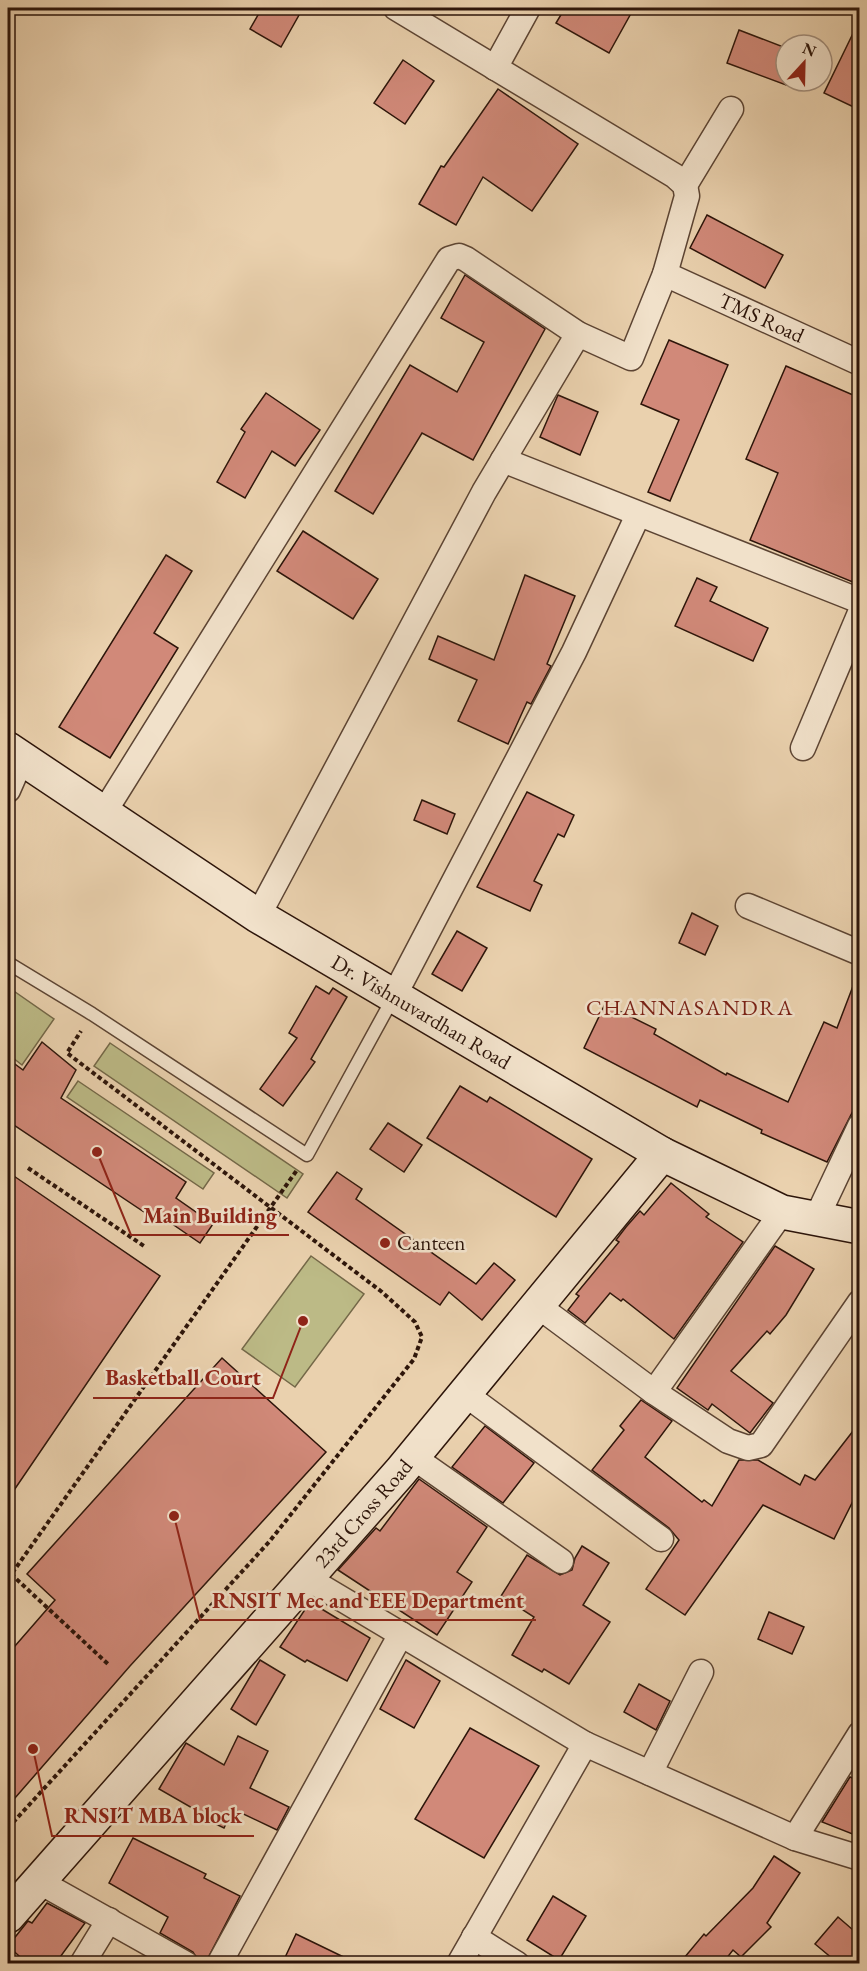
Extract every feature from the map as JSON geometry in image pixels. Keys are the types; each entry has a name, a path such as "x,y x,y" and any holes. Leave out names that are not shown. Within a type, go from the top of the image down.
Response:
{"street":[{"path":"103,814 449,259 459,256 578,334 631,358 665,274 687,196 685,185 675,176 396,8"},
{"path":"495,68 528,8"},
{"path":"685,185 731,109"},
{"name":"TMS Road","path":"665,274 860,363"},
{"path":"258,916 503,460 578,334"},
{"path":"503,460 860,601"},
{"path":"393,998 574,652 638,515"},
{"path":"803,748 860,613"},
{"path":"8,790 15,754"},
{"name":"Dr. Vishnuvardhan Road","path":"15,754 258,916 393,998 662,1154 782,1212 860,1227"},
{"path":"748,906 860,953"},
{"path":"816,1220 860,1126"},
{"name":"23rd Cross Road","path":"8,1916 413,1457 662,1154"},
{"path":"654,1392 782,1212"},
{"path":"538,1306 654,1392 728,1441 755,1448 761,1445 860,1302"},
{"path":"465,1394 661,1539"},
{"path":"413,1457 561,1561"},
{"path":"305,1577 585,1744 795,1838 860,1858"},
{"path":"219,1964 401,1634"},
{"path":"650,1773 701,1672"},
{"path":"795,1838 860,1734"},
{"path":"459,1964 585,1744"},
{"path":"38,1881 186,1964"},
{"path":"82,1964 109,1920"},
{"path":"474,1937 517,1964"}],"lane":[{"path":"8,963 92,1014 307,1155 393,998"}],"path":[{"path":"8,1828 268,1542 414,1359 422,1337 415,1322 382,1292 67,1053 92,1014"},
{"path":"8,1579 272,1208 307,1155"},
{"path":"28,1168 144,1246"},
{"path":"11,1574 109,1665"}],"shaded area":[{"path":"8,987 54,1019 22,1065 8,1054"},
{"path":"110,1043 303,1174 287,1198 94,1066"},
{"path":"78,1081 214,1173 203,1189 67,1097"},
{"path":"311,1256 364,1294 295,1387 242,1349"}],"building":[{"path":"262,8 303,8 281,47 250,29"},
{"path":"565,8 634,8 609,53 556,23"},
{"path":"860,19 860,110 824,93 834,93 834,72"},
{"path":"739,30 774,43 774,81 727,63"},
{"path":"403,60 434,81 405,124 374,103"},
{"path":"498,89 578,144 532,211 483,177 456,225 419,204 441,166 444,167"},
{"path":"707,215 783,255 765,288 690,248"},
{"path":"465,275 545,329 473,460 422,433 373,514 335,491 410,365 457,392 484,342 441,318"},
{"path":"669,340 728,365 670,501 648,492 679,420 641,404"},
{"path":"786,366 860,398 860,585 750,540 778,473 746,459"},
{"path":"266,393 320,430 295,466 272,451 245,498 217,482 245,432 241,429"},
{"path":"558,395 598,412 580,455 540,437"},
{"path":"303,531 378,579 353,619 277,571"},
{"path":"166,555 192,571 154,633 178,648 110,758 59,727"},
{"path":"525,575 575,596 547,664 551,666 531,704 527,702 508,744 458,721 477,680 429,659 438,636 494,660"},
{"path":"697,578 717,587 710,601 768,628 753,661 675,626"},
{"path":"527,792 574,815 564,837 558,834 534,881 542,885 530,911 477,887"},
{"path":"422,800 455,814 447,834 414,820"},
{"path":"692,913 718,926 705,955 679,943"},
{"path":"457,931 487,948 462,991 432,974"},
{"path":"858,973 860,1097 827,1162 761,1133 762,1130 700,1100 697,1107 584,1048 605,1004 656,1029 654,1034 726,1075 727,1073 788,1102 824,1022 837,1028"},
{"path":"316,986 329,994 333,988 347,997 311,1059 315,1062 283,1106 260,1089 297,1038 289,1033"},
{"path":"42,1042 76,1070 61,1098 186,1182 176,1198 213,1224 200,1243 162,1217 159,1222 8,1121 8,1059 23,1070"},
{"path":"460,1086 487,1102 490,1097 592,1159 556,1217 427,1138"},
{"path":"388,1123 422,1145 404,1172 370,1149"},
{"path":"8,1172 160,1276 8,1499"},
{"name":"Canteen","path":"337,1172 362,1189 356,1199 476,1284 494,1263 515,1280 482,1320 449,1292 440,1305 308,1212"},
{"path":"671,1183 709,1214 706,1217 743,1242 674,1339 623,1299 621,1301 610,1293 585,1323 568,1310 579,1296 576,1294 619,1242 616,1240 626,1227 640,1211 644,1215"},
{"path":"775,1246 814,1269 786,1315 770,1334 767,1331 731,1371 773,1403 750,1433 712,1404 708,1410 677,1388"},
{"path":"222,1358 326,1452 130,1666 8,1806 8,1654 55,1600 27,1574"},
{"path":"641,1400 672,1421 645,1457 702,1502 704,1500 712,1506 739,1460 758,1460 800,1485 805,1475 815,1480 860,1422 860,1487 834,1539 763,1505 685,1615 646,1589 679,1540 669,1528 592,1470 624,1430 620,1426"},
{"path":"485,1426 534,1463 503,1503 452,1467"},
{"path":"419,1479 487,1527 457,1572 472,1582 437,1635 338,1570 376,1528 380,1531"},
{"path":"582,1546 609,1563 583,1605 610,1622 569,1684 544,1669 542,1672 512,1655 534,1617 501,1596 527,1555 560,1575 572,1570 575,1558"},
{"path":"310,1602 370,1638 347,1681 307,1660 305,1662 280,1647"},
{"path":"769,1612 804,1627 792,1654 758,1639"},
{"path":"260,1660 285,1675 256,1725 231,1709"},
{"path":"406,1660 440,1681 414,1728 380,1709"},
{"path":"639,1684 670,1701 656,1730 624,1712"},
{"path":"470,1728 539,1766 484,1858 415,1819"},
{"path":"238,1736 268,1751 250,1788 289,1807 277,1830 233,1809 224,1828 199,1816 201,1813 159,1789 186,1743 224,1765"},
{"path":"850,1777 860,1781 860,1837 822,1822"},
{"path":"133,1838 206,1874 204,1878 240,1896 205,1964 200,1964 193,1952 160,1933 168,1917 109,1883"},
{"path":"774,1856 800,1873 767,1923 771,1927 741,1957 733,1950 722,1964 679,1964 704,1934 706,1936 753,1888"},
{"path":"553,1896 586,1916 559,1960 527,1940"},
{"path":"47,1903 85,1923 55,1964 28,1964 8,1946 28,1921 32,1923"},
{"path":"838,1917 860,1936 860,1964 839,1964 815,1944"},
{"path":"296,1934 358,1964 282,1964"}],"place":[{"name":"Main Building","path":"97,1152"},
{"name":"Canteen","path":"385,1243"},
{"name":"Basketball Court","path":"303,1321"},
{"name":"RNSIT Mec and EEE Department","path":"174,1516"},
{"name":"RNSIT MBA block","path":"33,1749"}],"district":[{"name":"CHANNASANDRA","path":"690,1007"}]}
